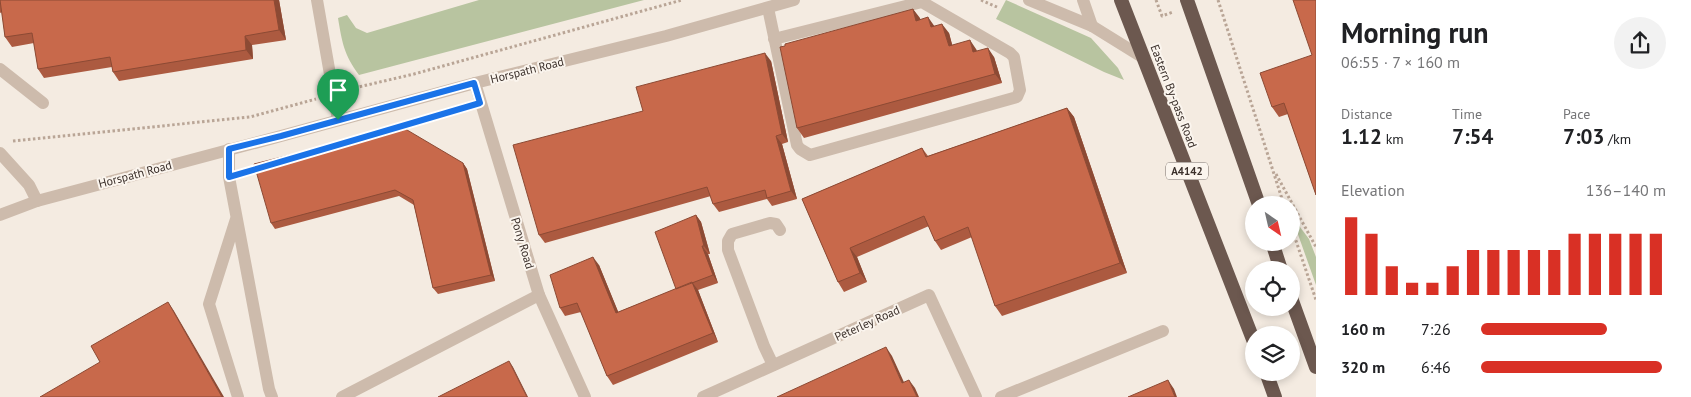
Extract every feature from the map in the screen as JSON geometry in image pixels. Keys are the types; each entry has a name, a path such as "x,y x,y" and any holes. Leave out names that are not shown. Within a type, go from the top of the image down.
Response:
{"highway":[{"name":"Eastern By-pass Road","path":"1121,0 1248,326"},
{"path":"1187,0 1256,196"},
{"path":"1298,316 1316,367"},
{"path":"1269,381 1275,397"}],"street":[{"path":"317,0 338,120"},
{"name":"Horspath Road","path":"0,215 37,201 229,149 474,83 666,36 794,0"},
{"path":"1029,0 1092,26 1142,58"},
{"path":"1083,0 1092,26"},
{"path":"768,8 774,39 797,144 800,149 810,155 1016,97 1020,90 1014,57 1010,53 922,2 774,39"},
{"path":"0,69 43,104"},
{"name":"Pony Road","path":"474,83 539,295 585,397"},
{"path":"229,149 229,177 272,397"},
{"path":"0,153 30,185 37,201"},
{"path":"236,216 209,304 238,397"},
{"path":"772,365 728,250 728,241 732,234 770,223 776,224 780,230"},
{"path":"342,397 539,295"},
{"name":"Peterley Road","path":"703,397 929,295 976,397"},
{"path":"1001,397 1163,331"}],"path":[{"path":"10,142 250,117 682,0"},
{"path":"981,0 997,7"},
{"path":"1156,0 1162,16"},
{"path":"1218,0 1281,196"},
{"path":"368,136 480,103"},
{"path":"229,177 266,166"},
{"path":"1272,167 1316,247"},
{"path":"1299,251 1316,300"}],"green space":[{"path":"479,0 644,0 359,75 347,55 342,41 338,18 347,15 356,28 367,33"},
{"path":"1006,0 1091,38 1118,68 1124,80 996,19"},
{"path":"1300,227 1309,239 1316,257 1316,285 1300,240"}],"building":[{"path":"0,0 274,0 279,30 245,36 246,50 113,72 110,57 38,69 32,33 5,37"},
{"path":"1293,0 1316,0 1316,195 1284,103 1272,107 1260,73 1312,55"},
{"path":"913,9 916,21 928,17 931,27 942,24 949,46 970,40 973,52 988,48 995,74 797,128 780,47 785,46 785,44"},
{"path":"765,53 782,134 776,136 791,191 767,198 765,190 713,204 707,187 539,235 513,145 643,111 636,87"},
{"path":"1067,108 1120,263 995,306 968,227 935,241 924,216 850,248 860,273 838,282 802,199 922,148 926,157"},
{"path":"402,127 463,163 491,275 433,288 413,200 395,190 271,223 254,164"},
{"path":"696,215 704,246 702,246 713,275 676,289 655,232"},
{"path":"593,257 616,313 692,282 713,333 607,376 577,303 560,308 550,275"},
{"path":"168,302 222,397 40,397 100,362 91,346"},
{"path":"886,347 902,383 909,380 917,397 777,397"},
{"path":"509,361 527,397 438,397"},
{"path":"1168,380 1175,397 1128,397"}],"route":[{"path":"474,83 480,103 229,177 229,149 338,120 474,83"}]}
